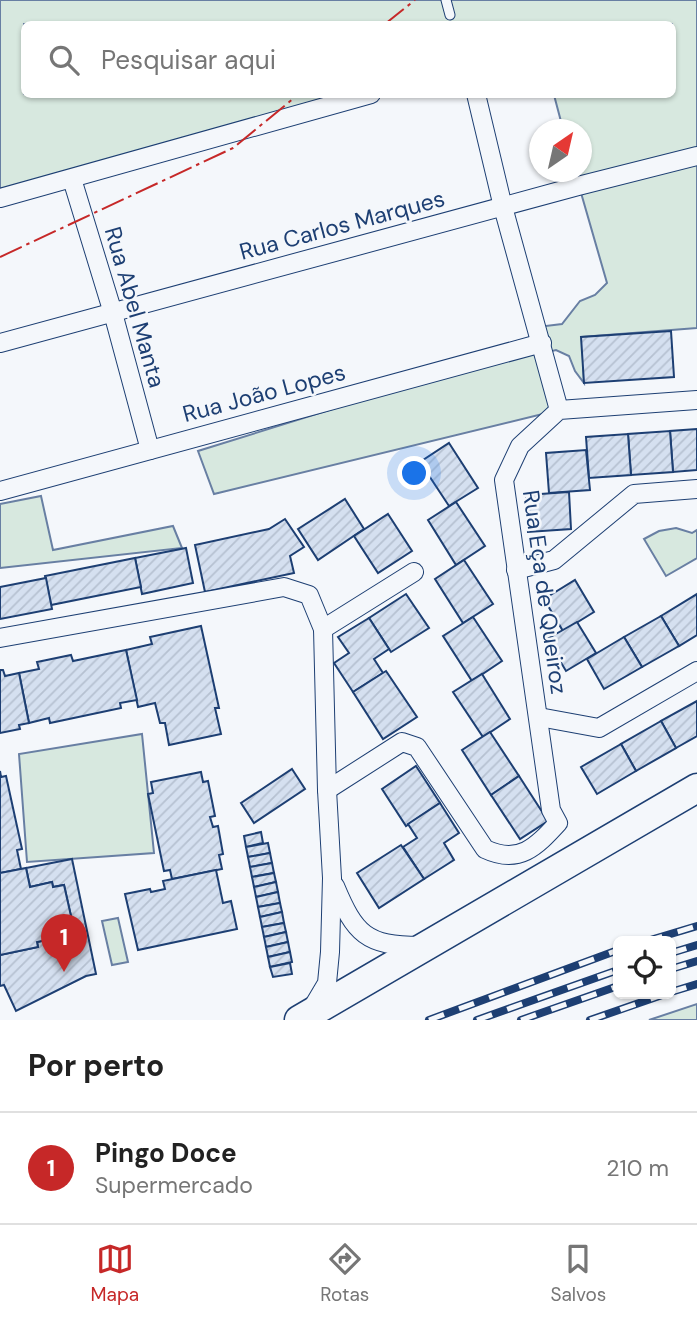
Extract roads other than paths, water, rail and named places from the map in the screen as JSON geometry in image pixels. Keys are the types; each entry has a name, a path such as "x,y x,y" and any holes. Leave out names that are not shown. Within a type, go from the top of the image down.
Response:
{"main road":[{"path":"304,1017 697,788"}],"street":[{"path":"0,198 358,98"},
{"path":"477,98 503,207 559,410 697,400"},
{"name":"Rua Carlos Marques","path":"0,343 697,156"},
{"name":"Rua Abel Manta","path":"72,179 113,313 150,450"},
{"name":"Rua João Lopes","path":"0,491 542,343"},
{"name":"Rua Eça de Queiroz","path":"327,790 402,742 417,747 485,849 499,856 514,856 538,845 558,823 551,810 504,480 520,446 559,410"},
{"path":"516,570 554,560 634,494 697,489"},
{"path":"323,629 414,572"},
{"path":"0,638 284,587 309,595 323,629 332,878 327,983 304,1017"},
{"path":"539,717 599,728 697,671"},
{"path":"332,878 346,913 358,929 371,939 390,946 423,946"}],"lane":[{"path":"446,0 450,15"}],"railway":[{"path":"664,936 697,926"},
{"path":"676,951 697,945"},
{"path":"429,1020 613,952"},
{"path":"676,967 697,961"},
{"path":"477,1020 613,972"},
{"path":"676,990 697,984"},
{"path":"521,1020 613,988"},
{"path":"590,1020 651,999"}],"place":[{"name":"Pingo Doce","path":"64,972"}]}
